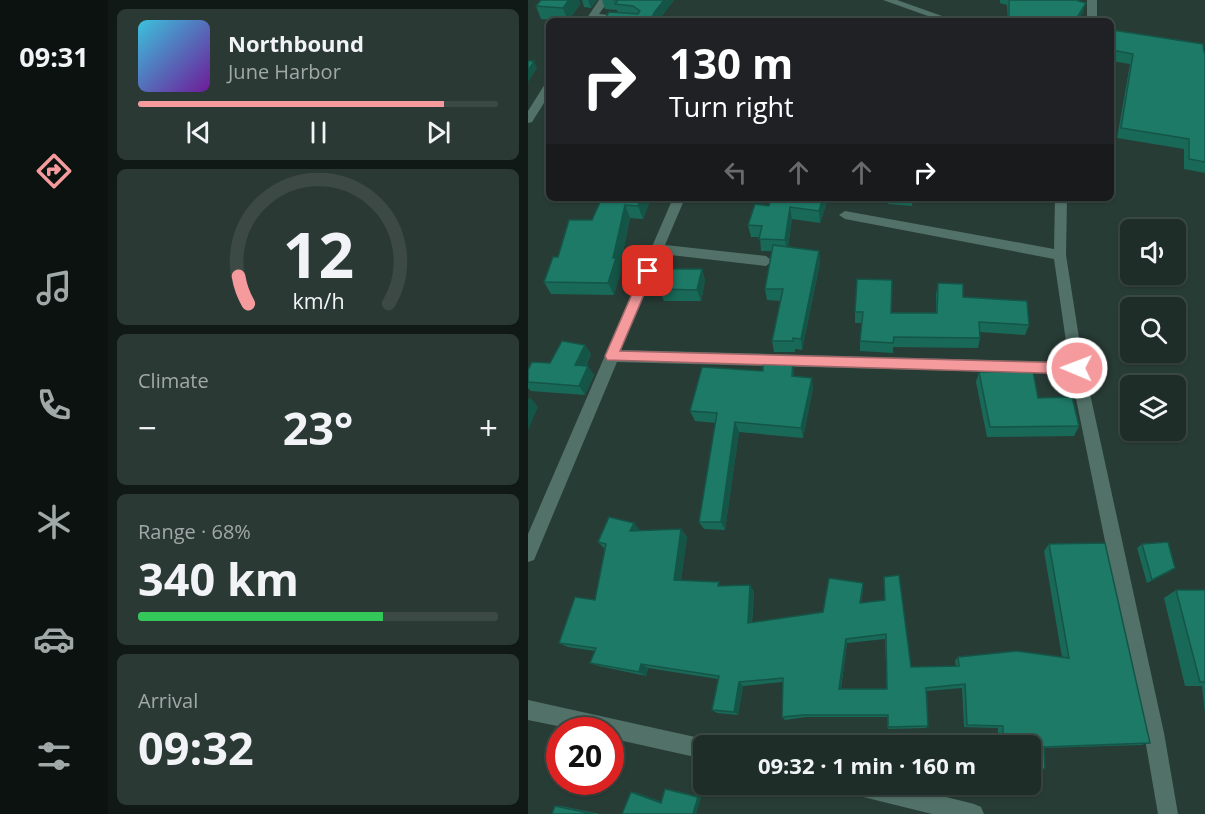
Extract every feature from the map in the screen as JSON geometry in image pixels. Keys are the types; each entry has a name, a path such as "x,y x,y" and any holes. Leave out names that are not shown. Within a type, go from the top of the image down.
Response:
{"street":[{"path":"592,18 604,0"},
{"path":"888,0 942,18"},
{"path":"1092,0 1092,18"},
{"path":"528,120 546,91"},
{"path":"528,554 678,201"},
{"path":"1061,201 1060,255 1077,368 1154,733 1168,814"},
{"path":"844,215 1060,255"},
{"path":"657,249 766,261"},
{"path":"612,356 1077,368"},
{"path":"528,710 693,747"},
{"path":"896,795 974,814"}],"building":[{"path":"541,0 569,0 563,8 536,6"},
{"path":"618,0 664,0 652,18 606,18 609,12 638,14 640,11 633,6 615,4"},
{"path":"1009,0 1078,0 1086,3 1077,18 1009,18"},
{"path":"1114,30 1203,44 1205,53 1205,162 1189,159 1189,139 1121,128 1133,54 1114,50"},
{"path":"528,61 534,61 528,71"},
{"path":"601,201 640,201 638,206 625,205 613,258 616,258 608,283 544,282 553,257 558,257 569,220 592,220"},
{"path":"770,201 822,201 819,211 790,207 785,240 759,239 762,226 748,225 755,204 769,206"},
{"path":"773,245 819,251 801,339 772,341 783,289 765,289"},
{"path":"664,269 702,269 697,290 659,289"},
{"path":"857,279 892,280 891,313 937,313 938,283 963,284 963,297 1027,301 1029,325 979,322 980,338 894,337 893,343 860,341 863,312 855,312"},
{"path":"562,341 585,345 575,365 588,366 579,386 528,382 528,370 532,362 550,363"},
{"path":"768,358 793,358 792,376 812,378 801,428 735,422 721,522 699,522 717,413 690,411 702,367 763,371 763,360 768,360"},
{"path":"1033,371 1038,398 1072,397 1079,426 990,427 979,372"},
{"path":"609,517 634,523 630,531 681,529 674,580 719,582 718,586 750,585 748,623 823,612 829,578 863,583 860,603 885,600 884,577 899,575 911,667 959,666 958,657 1017,651 1069,658 1049,544 1105,543 1150,743 1044,747 1045,769 1041,768 1041,735 1003,735 1003,726 967,725 965,684 926,688 928,726 888,727 888,715 782,717 783,678 739,682 734,712 712,710 719,676 641,664 639,672 590,663 596,648 559,643 575,597 595,600 606,544 598,542","holes":["886,634 887,689 839,689 846,639"]},
{"path":"1168,542 1175,568 1152,580 1142,544"},
{"path":"1176,590 1205,590 1205,682 1200,682"},
{"path":"665,789 698,797 693,814 622,814 631,792 661,803"},
{"path":"555,806 593,814 552,814"}],"route":[{"path":"648,271 612,356 1077,368"}]}
